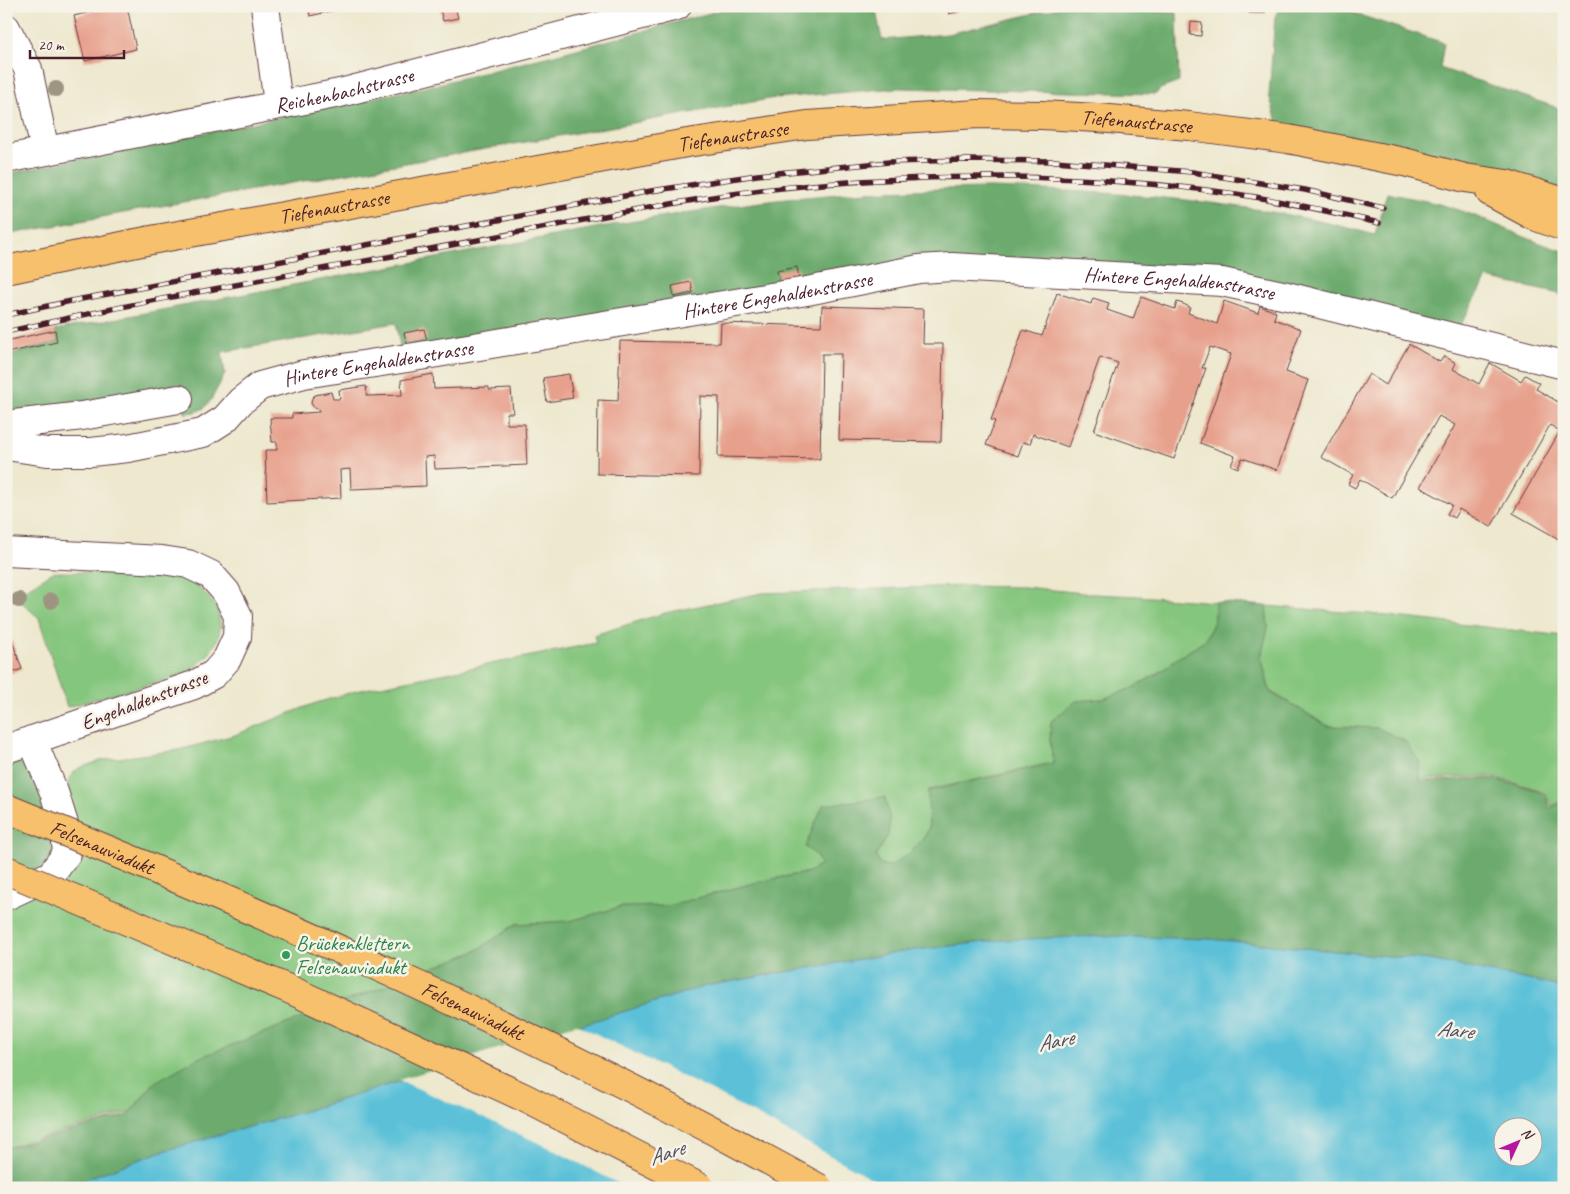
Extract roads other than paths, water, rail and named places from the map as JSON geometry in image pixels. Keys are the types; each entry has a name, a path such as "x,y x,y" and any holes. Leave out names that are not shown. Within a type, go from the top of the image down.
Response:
{"main road":[{"name":"Tiefenaustrasse","path":"6,270 151,240 677,144 807,125 978,114 1041,115 1189,126 1288,139 1404,162 1465,178 1507,184 1564,202"},
{"name":"Tiefenaustrasse","path":"1465,178 1534,216 1564,227"},
{"name":"Felsenauviadukt","path":"6,808 206,891 410,982 626,1086 819,1188"},
{"path":"6,870 291,990 525,1098 701,1188"}],"street":[{"path":"265,6 278,104"},
{"name":"Reichenbachstrasse","path":"6,159 340,93 678,6"},
{"path":"6,28 28,69 45,150"},
{"name":"Hintere Engehaldenstrasse","path":"6,446 46,452 91,452 128,448 202,433 225,418 241,400 260,386 304,374 807,292 919,270 952,267 1222,282 1287,296 1564,365"},
{"path":"6,432 14,424 82,416 179,400"},
{"name":"Engehaldenstrasse","path":"10,559 162,560 188,564 211,575 226,592 238,616 237,637 227,660 214,674 194,685 19,744"},
{"path":"6,896 51,875 67,853 64,824 54,792 19,744"}],"water":[{"name":"Aare","path":"1100,936 1209,939 1430,960 1564,988 1564,1188 1246,1186 1239,1188 61,1188 160,1152 302,1112 706,986 907,951 1003,940"}],"railway":[{"path":"6,315 651,191 757,175 889,162 966,160 1055,161 1192,172 1305,190 1383,208"},
{"path":"6,332 163,299 648,208 743,192 821,184 880,180 999,177 1118,182 1236,194 1308,207 1379,223"}],"place":[{"name":"Brückenklettern Felsenauviadukt","path":"286,955"}]}
